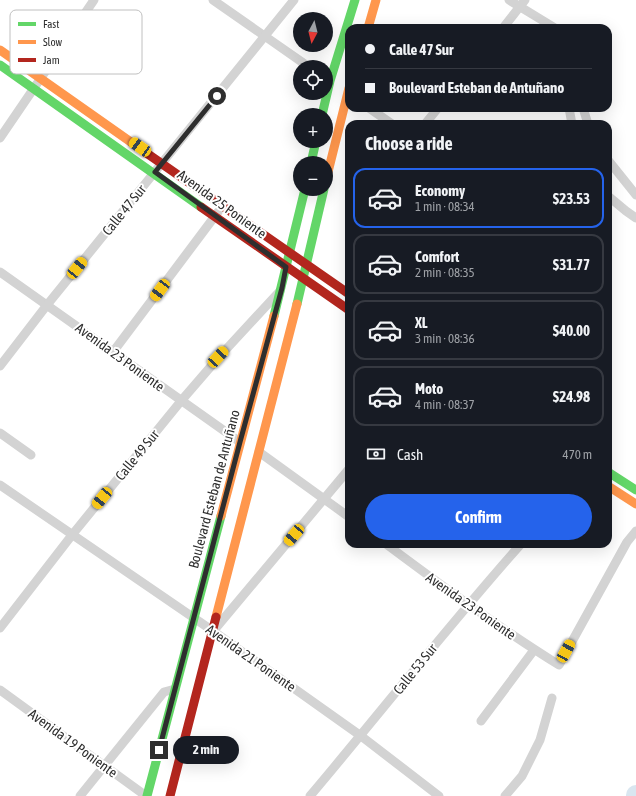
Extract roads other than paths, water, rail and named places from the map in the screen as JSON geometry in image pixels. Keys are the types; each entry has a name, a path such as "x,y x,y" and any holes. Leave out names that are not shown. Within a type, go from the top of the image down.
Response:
{"main road":[{"path":"347,24 355,0"},
{"path":"369,24 376,0"},
{"path":"333,65 345,30"},
{"name":"Avenida 25 Poniente","path":"0,50 10,57"},
{"name":"Avenida 25 Poniente","path":"0,65 10,72"},
{"name":"Avenida 25 Poniente","path":"14,74 155,172 215,217 345,307"},
{"name":"Avenida 25 Poniente","path":"35,74 345,291"},
{"path":"332,156 345,103"},
{"name":"Boulevard Esteban de Antuñano","path":"147,796 282,288 303,196"},
{"path":"170,796 289,336 322,196"},
{"path":"612,475 636,490"},
{"path":"612,489 636,504"}],"street":[{"path":"87,10 94,0"},
{"path":"213,0 298,60"},
{"name":"Calle 47 Sur","path":"0,366 47,305 294,0"},
{"path":"509,0 522,4 550,24"},
{"path":"506,24 522,4"},
{"path":"0,138 44,74"},
{"path":"375,112 386,120"},
{"path":"428,120 435,112"},
{"path":"612,165 636,195"},
{"path":"612,199 636,218"},
{"path":"113,352 222,206"},
{"name":"Avenida 23 Poniente","path":"0,272 240,442"},
{"name":"Calle 49 Sur","path":"0,628 72,535 181,401 218,357 282,288"},
{"path":"0,432 30,455"},
{"path":"259,452 345,514"},
{"path":"213,631 345,474"},
{"name":"Avenida 21 Poniente","path":"0,485 213,631 361,736 439,796"},
{"name":"Avenida 23 Poniente","path":"391,548 468,604 534,650 559,665 627,542 636,531"},
{"name":"Calle 53 Sur","path":"310,796 361,736 468,604 517,548"},
{"path":"482,721 534,650"},
{"path":"80,796 164,692 175,689"},
{"name":"Avenida 19 Poniente","path":"0,690 147,796"},
{"path":"505,796 522,776 540,740 552,698"}]}
